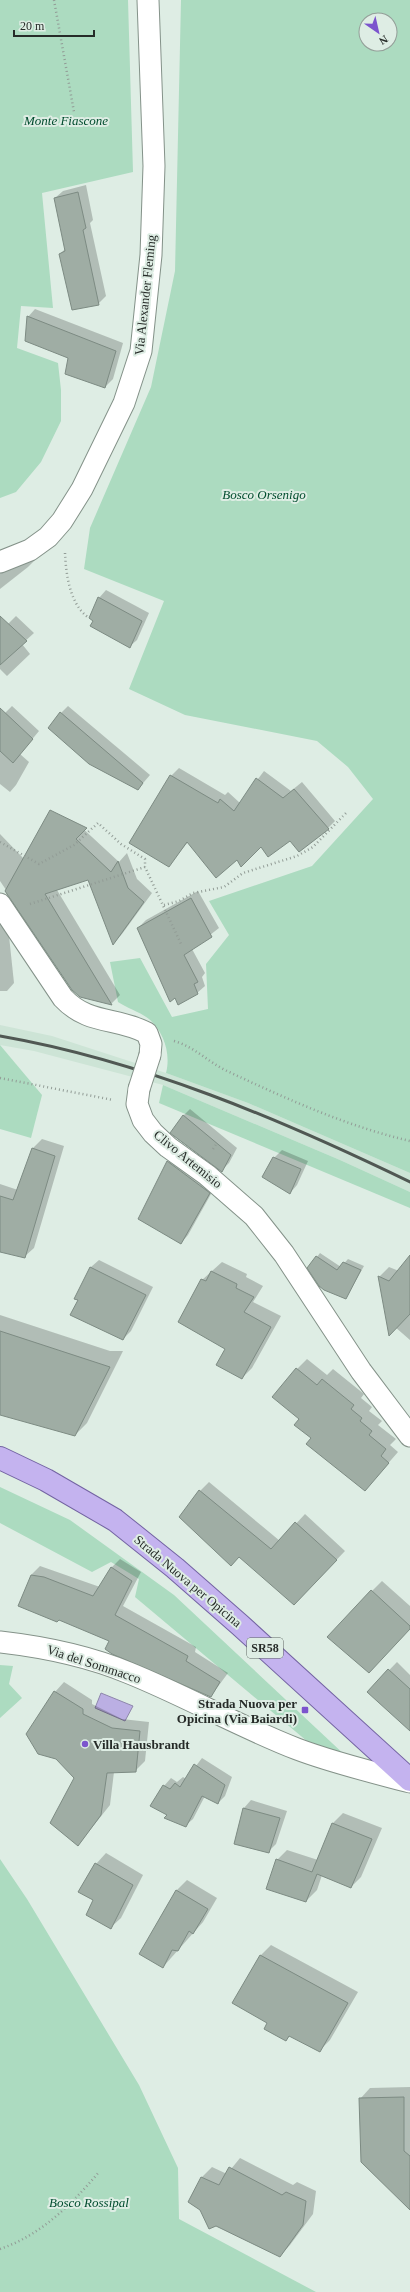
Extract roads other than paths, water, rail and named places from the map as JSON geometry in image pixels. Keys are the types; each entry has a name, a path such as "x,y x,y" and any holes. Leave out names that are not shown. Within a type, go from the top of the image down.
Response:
{"main road":[{"name":"Strada Nuova per Opicina","path":"0,1458 46,1480 115,1520 175,1568 240,1625 410,1781"}],"street":[{"name":"Via Alexander Fleming","path":"0,562 30,550 48,537 62,521 82,489 132,383 140,351 151,255 154,166 148,0"},
{"name":"Clivo Artemisio","path":"3,908 62,998 72,1008 84,1015 138,1028 147,1033 151,1044 150,1055 138,1097 143,1120 153,1133 232,1195 264,1228 284,1254 361,1371 410,1436"},
{"name":"Via del Sommacco","path":"0,1642 33,1646 62,1652 128,1672 297,1749 354,1768 410,1781"}],"railway":[{"path":"0,1036 106,1060 210,1095 311,1136 410,1182"}],"place":[{"name":"Strada Nuova per Opicina (Via Baiardi)","path":"305,1710"},
{"name":"Villa Hausbrandt","path":"85,1744"}],"park label":[{"name":"Monte Fiascone","path":"66,120"},
{"name":"Bosco Orsenigo","path":"264,494"},
{"name":"Bosco Rossipal","path":"89,2202"}]}
